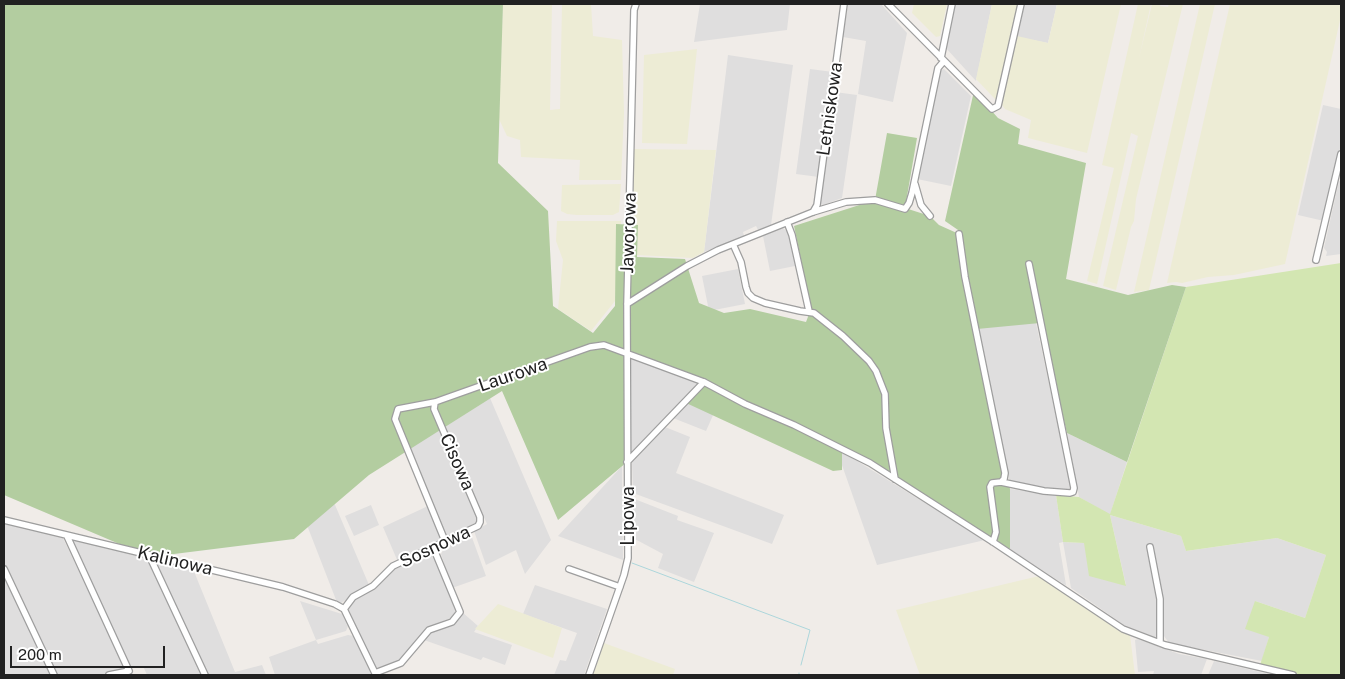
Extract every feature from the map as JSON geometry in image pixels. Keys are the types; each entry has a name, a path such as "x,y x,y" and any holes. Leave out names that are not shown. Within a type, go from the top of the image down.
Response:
{"street":[{"name":"Jaworowa","path":"627,462 626,352 634,10 636,4"},
{"name":"Letniskowa","path":"813,212 818,205 844,4"},
{"path":"888,4 992,109 998,106 1021,4"},
{"path":"627,304 687,266 733,244 813,212 846,202 875,200 905,208 909,203 935,79 942,59 952,4"},
{"path":"1316,260 1341,154"},
{"path":"914,180 920,201 930,216"},
{"path":"787,222 792,236 809,312"},
{"path":"959,234 965,277 1005,473 1004,479 1001,482"},
{"path":"733,244 741,262 746,288 753,298 765,303 800,311 814,312 869,360 876,371 885,394 886,428 894,479"},
{"path":"993,542 996,532 989,491 992,483 1001,482 1044,491 1073,492 1074,488 1029,264"},
{"name":"Laurowa","path":"445,541 395,419 398,409 435,402 590,347 604,345 704,382 745,404 794,425 870,463 1123,629 1160,643 1211,657 1293,675"},
{"name":"Lipowa","path":"589,675 620,587 628,558 627,462 704,382"},
{"name":"Cisowa","path":"435,402 434,409 480,517 480,522"},
{"name":"Kalinowa","path":"4,520 283,587 335,604 344,609"},
{"name":"Sosnowa","path":"344,609 353,597 373,586 393,566 478,526 480,522"},
{"path":"67,536 130,671 108,675"},
{"path":"344,609 375,673 401,662 429,630 452,622 460,612 433,547"},
{"path":"1150,547 1160,599 1160,643"},
{"path":"149,555 205,675"},
{"path":"4,569 54,675"},
{"path":"569,569 620,587"}],"shaded area":[{"path":"700,4 790,4 787,30 694,42"},
{"path":"848,4 881,4 907,33 893,102 858,94 866,41 843,37"},
{"path":"955,4 992,4 976,81 945,47"},
{"path":"1025,4 1057,4 1048,43 1017,37"},
{"path":"728,55 793,65 771,225 758,230 756,226 743,232 744,236 704,252"},
{"path":"810,69 833,72 819,177 796,174"},
{"path":"944,69 971,96 951,186 917,179 941,70"},
{"path":"835,92 857,95 842,198 823,205 820,204"},
{"path":"1323,105 1341,109 1341,144 1324,221 1298,215"},
{"path":"1339,181 1341,182 1341,254 1326,256 1327,252 1324,248"},
{"path":"783,228 788,232 795,266 770,271 763,236"},
{"path":"738,269 745,304 709,311 702,276"},
{"path":"1030,295 1071,487 1068,491 1044,489 1014,483 1009,479 974,305"},
{"path":"629,356 699,383 633,453 629,451"},
{"path":"487,391 551,540 525,574 516,550 486,565 474,531 487,524 436,410"},
{"path":"688,402 714,413 706,431 673,418"},
{"path":"436,420 478,519 476,524 451,536 446,535 404,435"},
{"path":"665,427 690,437 676,473 784,515 772,544 633,493 632,461"},
{"path":"1067,433 1127,462 1110,515 1079,497"},
{"path":"836,448 985,540 877,565"},
{"path":"622,466 623,560 558,536"},
{"path":"327,486 369,585 338,605 298,502"},
{"path":"1010,489 1056,495 1063,542 1059,543 1066,585 1010,549"},
{"path":"632,498 678,516 677,520 714,533 694,582 658,568 663,554 633,538"},
{"path":"371,505 379,525 354,536 345,516"},
{"path":"428,506 441,536 439,542 398,562 383,527"},
{"path":"1110,515 1181,536 1186,551 1277,538 1326,555 1305,618 1255,601 1269,637 1262,661 1169,643 1164,636 1163,599 1153,545 1147,546 1157,599 1158,635 1155,637 1124,625 1071,588 1063,542 1084,543 1126,585"},
{"path":"4,523 63,538 126,670 100,675 56,675 4,564"},
{"path":"470,532 486,576 452,588 441,554 446,545"},
{"path":"72,539 147,557 201,675 147,675 143,666 131,668"},
{"path":"427,552 433,554 456,609 453,617 429,627 400,660 376,670 348,608 355,598 375,589 393,569"},
{"path":"155,560 193,569 235,672 262,665 266,675 208,675"},
{"path":"4,575 50,675 4,675"},
{"path":"535,585 607,609 584,675 554,675 560,660 566,661 577,633 523,614"},
{"path":"300,601 342,614 348,626 346,631 316,640"},
{"path":"462,612 478,626 474,632 512,645 505,665 483,657 481,660 424,640 431,632 454,623"},
{"path":"348,635 354,636 372,675 275,675 269,657 316,640 318,644"},
{"path":"1138,639 1179,654 1207,659 1201,675 1153,675 1154,671 1138,672 1135,640"},
{"path":"1214,661 1273,675 1208,675"}],"green space":[{"path":"4,4 503,4 498,163 548,211 553,306 593,333 615,306 616,224 638,225 637,257 685,259 699,303 724,313 750,309 806,322 811,309 794,226 875,200 887,133 917,138 905,208 930,216 939,225 959,234 964,263 961,232 945,221 974,91 998,118 1020,129 1018,144 1086,163 1066,279 1128,295 1172,285 1186,287 1127,462 1067,433 1040,323 977,329 1010,489 1010,549 842,449 842,470 833,471 684,402 703,382 627,352 627,462 558,520 502,391 369,475 294,539 150,557 4,495"},
{"path":"503,4 552,4 550,110 560,109 562,4 591,4 593,36 622,40 624,113 621,180 579,180 580,160 521,157 520,140 507,136 499,119"},
{"path":"914,4 947,4 940,36 936,37 912,13"},
{"path":"992,4 1020,4 999,98 995,99 976,79"},
{"path":"1057,4 1121,4 1087,153 1028,138 1031,120 1005,109 1002,105 1017,36 1048,43"},
{"path":"1138,4 1151,4 1139,58 1152,4 1161,4 1160,6 1168,7 1169,4 1183,4 1136,199 1134,221 1116,290 1103,286 1138,136 1131,133 1097,284 1087,281 1114,168 1102,165"},
{"path":"1200,4 1215,4 1149,290 1134,292"},
{"path":"1230,4 1341,4 1341,16 1285,264 1234,275 1208,277 1182,283 1167,283"},
{"path":"697,49 687,144 642,143 644,55"},
{"path":"633,149 716,150 704,252 693,258 637,255 638,225 632,224"},
{"path":"621,184 619,212 613,215 577,215 561,211 562,185"},
{"path":"557,221 621,221 615,301 591,331 558,309 563,260 556,241"},
{"path":"1341,263 1341,675 1302,675 1260,665 1269,637 1245,629 1255,601 1305,618 1326,555 1277,538 1186,551 1181,536 1110,515 1126,586 1089,576 1084,543 1063,542 1056,495 1079,497 1110,514 1186,287"},
{"path":"1039,576 1114,627 1130,635 1135,675 920,675 896,610"},
{"path":"498,604 562,628 553,658 475,629"},
{"path":"604,643 675,669 673,675 593,675"}],"waterway":[{"path":"632,563 810,630 801,665"}]}
